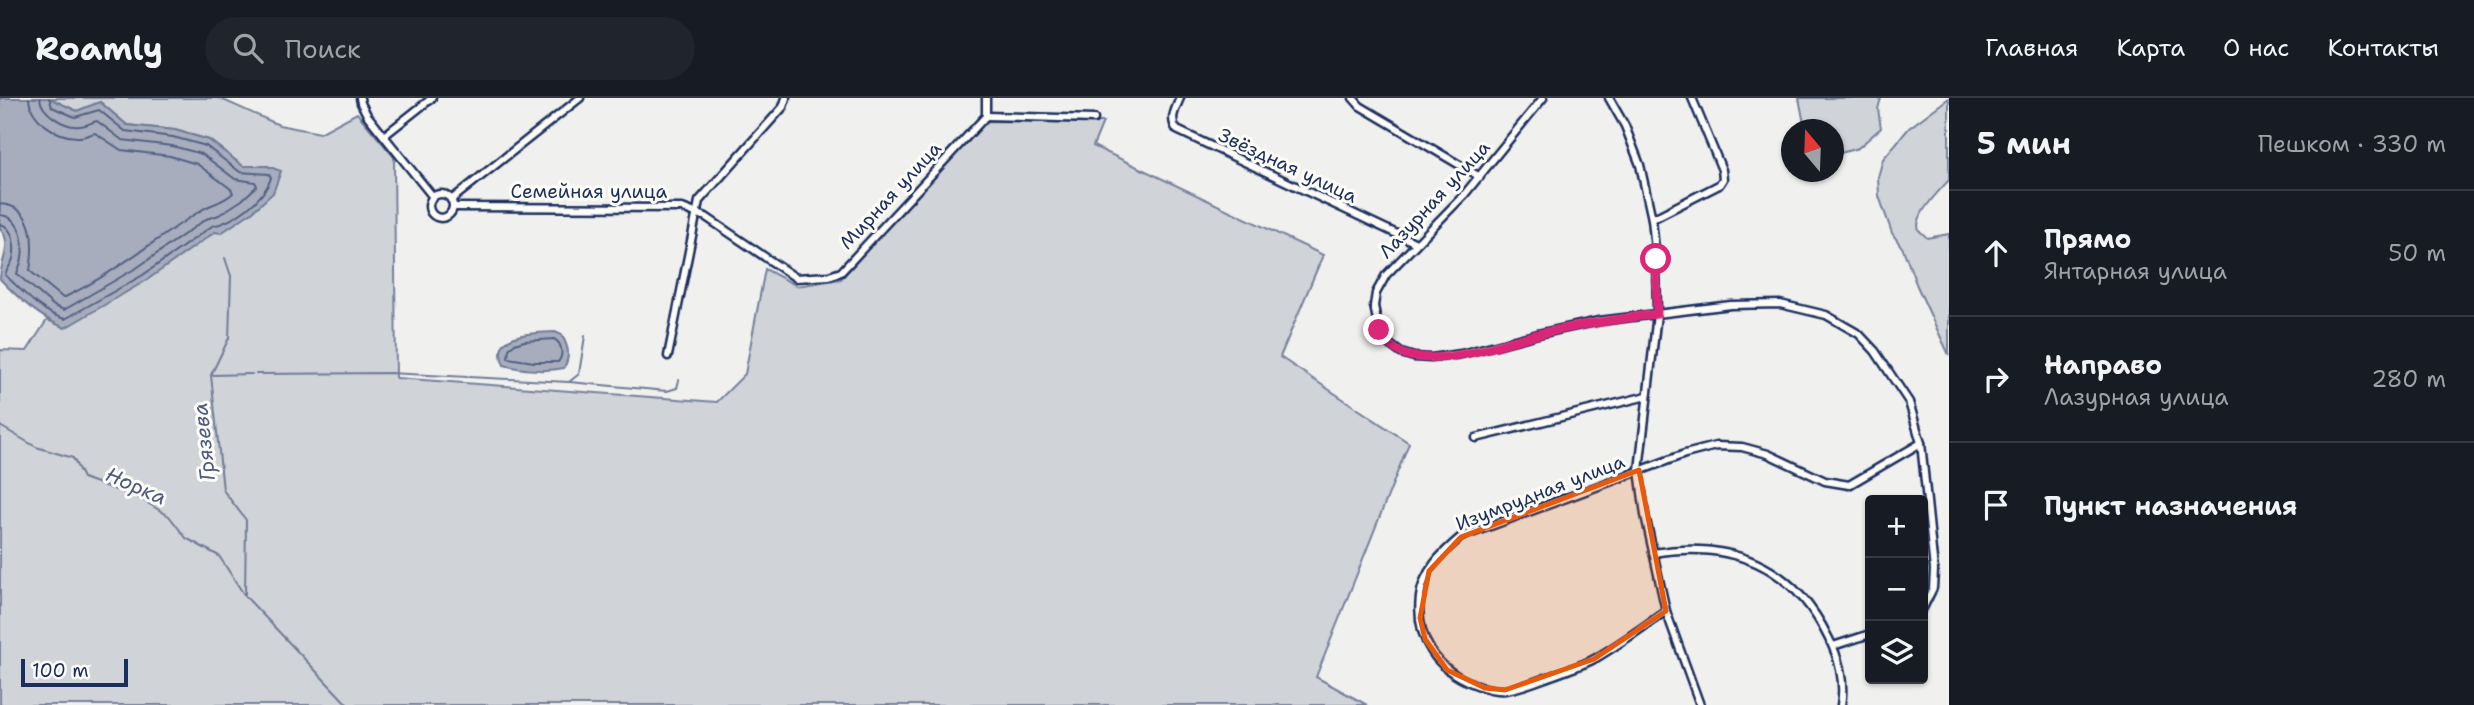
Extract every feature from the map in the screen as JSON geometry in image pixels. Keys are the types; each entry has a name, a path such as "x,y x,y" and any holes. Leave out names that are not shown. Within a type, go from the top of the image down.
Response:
{"street":[{"path":"360,98 363,109 433,197"},
{"path":"385,135 432,98"},
{"path":"452,203 441,194 433,197 429,207 435,216 446,217 452,203 580,98"},
{"path":"668,356 695,211 703,195 783,107 786,98"},
{"path":"986,98 986,116 1094,119"},
{"name":"Звёздная улица","path":"1180,98 1172,118 1177,130 1416,243"},
{"path":"1353,98 1360,106 1480,177"},
{"name":"Лазурная улица","path":"1543,98 1480,177 1386,275 1376,293 1374,306 1379,330 1385,341 1401,353 1431,358 1461,354 1586,324 1731,305 1780,304 1826,314 1859,334 1875,351 1909,402 1922,443 1934,569 1933,588 1928,598"},
{"path":"1609,98 1625,126 1640,165 1652,219 1657,314 1639,470 1645,515 1667,611 1700,705"},
{"path":"1652,219 1720,185 1723,179 1722,170 1692,98"},
{"name":"Мирная улица","path":"755,251 796,278 830,276 841,272 986,116"},
{"name":"Семейная улица","path":"452,203 682,208 695,211 755,251"},
{"path":"1476,438 1647,396"},
{"name":"Изумрудная улица","path":"1667,611 1594,659 1535,682 1505,690 1485,688 1447,670 1434,656 1425,639 1420,618 1420,596 1429,571 1442,554 1461,537 1685,454 1716,446 1742,447 1768,454 1825,481 1849,485 1922,443"},
{"path":"1653,553 1696,549 1727,552 1752,560 1779,575 1801,593 1833,646 1841,671 1841,705"},
{"path":"1833,646 1865,636"}],"highlighted area":[{"path":"1639,470 1666,611 1594,659 1505,690 1485,688 1447,670 1425,639 1420,618 1429,571 1461,537"}],"shaded area":[{"path":"49,98 219,98 279,125 320,133 357,113 394,157 396,378 717,402 745,374 765,269 797,286 841,279 980,125 988,121 1103,122 1093,146 1323,255 1280,357 1409,443 1316,677 1367,705 0,705 0,350 27,351 47,320 65,327 267,166 243,166 209,140 175,130 127,125 100,102 77,111"},
{"path":"1799,98 1881,98 1878,109 1881,128 1858,148 1844,152 1844,119 1803,119"},
{"path":"1949,98 1949,180 1928,204 1918,224 1919,230 1927,238 1949,234 1949,355 1903,249 1892,233 1879,196 1878,177 1883,159 1909,128"}],"water":[{"path":"0,98 49,98 77,111 100,102 127,125 175,130 209,140 243,166 267,166 281,171 273,193 252,212 221,233 215,232 147,280 65,328 30,307 0,279 6,240 0,228"},
{"path":"555,332 562,335 567,347 568,355 564,368 534,370 504,365 501,354 508,340 526,334"}],"waterway":[{"name":"Грязева","path":"225,258 231,276 229,338 211,375 223,490 246,520 245,594"},
{"path":"569,382 579,374 585,336"},
{"path":"256,374 389,373 569,382 667,391 677,388 679,380"},
{"path":"212,375 252,374"},
{"name":"Норка","path":"0,426 36,447 73,458 83,478 141,499 169,516 186,538 219,556 245,596 348,705"}],"route":[{"path":"1379,330 1385,341 1401,353 1431,358 1461,354 1599,321 1657,314 1656,259"}]}
